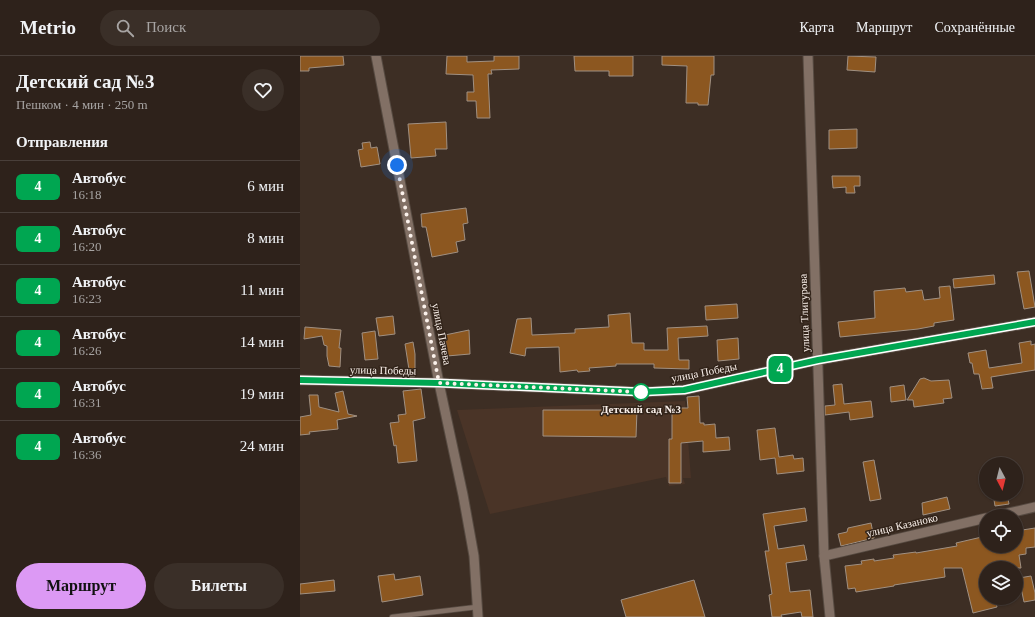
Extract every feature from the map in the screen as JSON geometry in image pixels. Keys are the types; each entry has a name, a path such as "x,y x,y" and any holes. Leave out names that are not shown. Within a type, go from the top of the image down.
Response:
{"street":[{"name":"улица Пачева","path":"376,56 439,383 463,495 474,556 478,617"},
{"name":"улица Тлигурова","path":"808,56 824,556 830,617"},
{"name":"улица Победы","path":"300,380 439,383 642,392 684,390 818,360 1035,322"},
{"path":"1023,510 1035,507"},
{"name":"улица Казаноко","path":"824,556 979,520"}],"lane":[{"path":"392,617 477,607"}],"shaded area":[{"name":"Детский сад №3","path":"685,401 691,478 683,478 685,484 669,486 666,477 490,514 457,410"}],"building":[{"path":"300,56 343,56 344,65 309,68 309,71 300,71"},
{"path":"447,56 467,56 467,62 494,61 494,56 519,56 519,69 491,70 492,74 488,74 490,118 477,118 476,101 467,101 467,92 474,92 473,75 446,74"},
{"path":"574,56 633,56 633,76 609,76 609,71 575,71"},
{"path":"662,56 714,56 714,75 711,75 708,105 686,103 687,66 662,65"},
{"path":"848,56 876,57 875,72 847,70"},
{"path":"446,122 447,149 435,149 436,156 411,158 408,124"},
{"path":"857,129 857,148 829,149 829,130"},
{"path":"370,142 371,148 377,147 380,164 361,167 358,150 363,149 362,143"},
{"path":"832,176 860,176 860,186 854,186 855,193 846,193 846,187 833,188"},
{"path":"466,208 468,223 463,224 465,240 456,242 458,252 432,257 426,227 422,227 421,214"},
{"path":"1029,271 1035,307 1024,309 1017,272"},
{"path":"994,275 995,284 954,288 953,279"},
{"path":"950,286 954,320 934,323 934,326 918,329 840,337 838,322 875,318 874,291 905,288 906,292 922,290 924,300 940,298 939,287"},
{"path":"737,304 738,318 706,320 705,306"},
{"path":"630,313 632,343 644,343 644,350 668,350 667,328 707,326 708,336 678,338 679,360 689,360 689,369 654,368 654,364 616,364 616,366 589,368 590,371 578,372 577,370 560,372 559,347 526,348 525,356 510,353 517,319 531,318 532,335 575,333 575,329 609,327 608,315"},
{"path":"393,316 395,334 379,336 376,318"},
{"path":"305,327 341,330 339,348 341,348 340,367 329,366 327,346 324,345 322,336 304,339"},
{"path":"469,330 470,354 447,356 445,335"},
{"path":"375,331 378,359 365,360 362,333"},
{"path":"738,338 739,359 718,361 717,340"},
{"path":"1031,341 1031,345 1035,344 1035,370 991,377 993,388 982,389 979,374 974,374 968,353 986,350 989,368 1022,363 1019,343"},
{"path":"413,342 415,354 415,376 410,376 405,344"},
{"path":"924,378 931,381 949,380 952,398 943,399 944,403 914,407 913,400 907,400 920,379"},
{"path":"842,384 844,404 871,401 873,417 850,420 849,412 825,415 825,406 835,405 833,385"},
{"path":"904,385 906,400 891,402 890,387"},
{"path":"421,389 425,418 413,421 417,461 398,463 396,445 394,446 390,423 399,422 398,415 406,414 403,391"},
{"path":"343,391 348,414 357,416 337,420 338,429 309,432 310,434 300,435 300,417 311,415 309,395 318,395 319,407 339,412 335,393"},
{"path":"699,396 700,423 704,423 704,425 715,424 716,438 729,437 730,450 703,452 703,441 681,443 681,483 669,483 669,439 672,439 672,408 688,408 687,397"},
{"path":"543,410 637,410 636,437 543,436"},
{"path":"775,428 779,457 793,455 794,459 803,458 804,471 777,474 775,458 760,460 757,430"},
{"path":"874,460 881,499 870,501 863,462"},
{"path":"947,497 950,509 923,515 922,503"},
{"path":"994,501 1008,501 1009,504 995,506"},
{"path":"805,508 807,521 774,526 778,549 804,545 807,560 786,563 790,592 810,590 813,617 802,617 801,612 781,615 782,617 772,617 769,595 772,594 765,551 769,551 763,514"},
{"path":"871,523 874,538 841,546 838,534 847,532 848,528"},
{"path":"1035,528 1035,547 1026,548 1026,554 1019,555 1020,561 979,561 979,605 997,605 997,607 973,613 962,568 944,568 945,577 856,592 855,588 848,589 845,566 862,564 861,561 894,558 893,555 916,553 957,546 956,543 979,538 979,553 1023,553 1023,530"},
{"path":"394,574 395,580 420,576 423,595 382,602 378,576"},
{"path":"1031,576 1035,600 1024,602 1023,577"},
{"path":"334,580 335,591 300,594 300,584"},
{"path":"694,580 705,617 626,617 621,600"}],"bus line":[{"name":"4","path":"300,380 439,383 642,392 684,390 818,360 1035,322"}],"place":[{"name":"Детский сад №3","path":"641,392"}],"route":[{"path":"397,165 439,383 641,392"}]}
